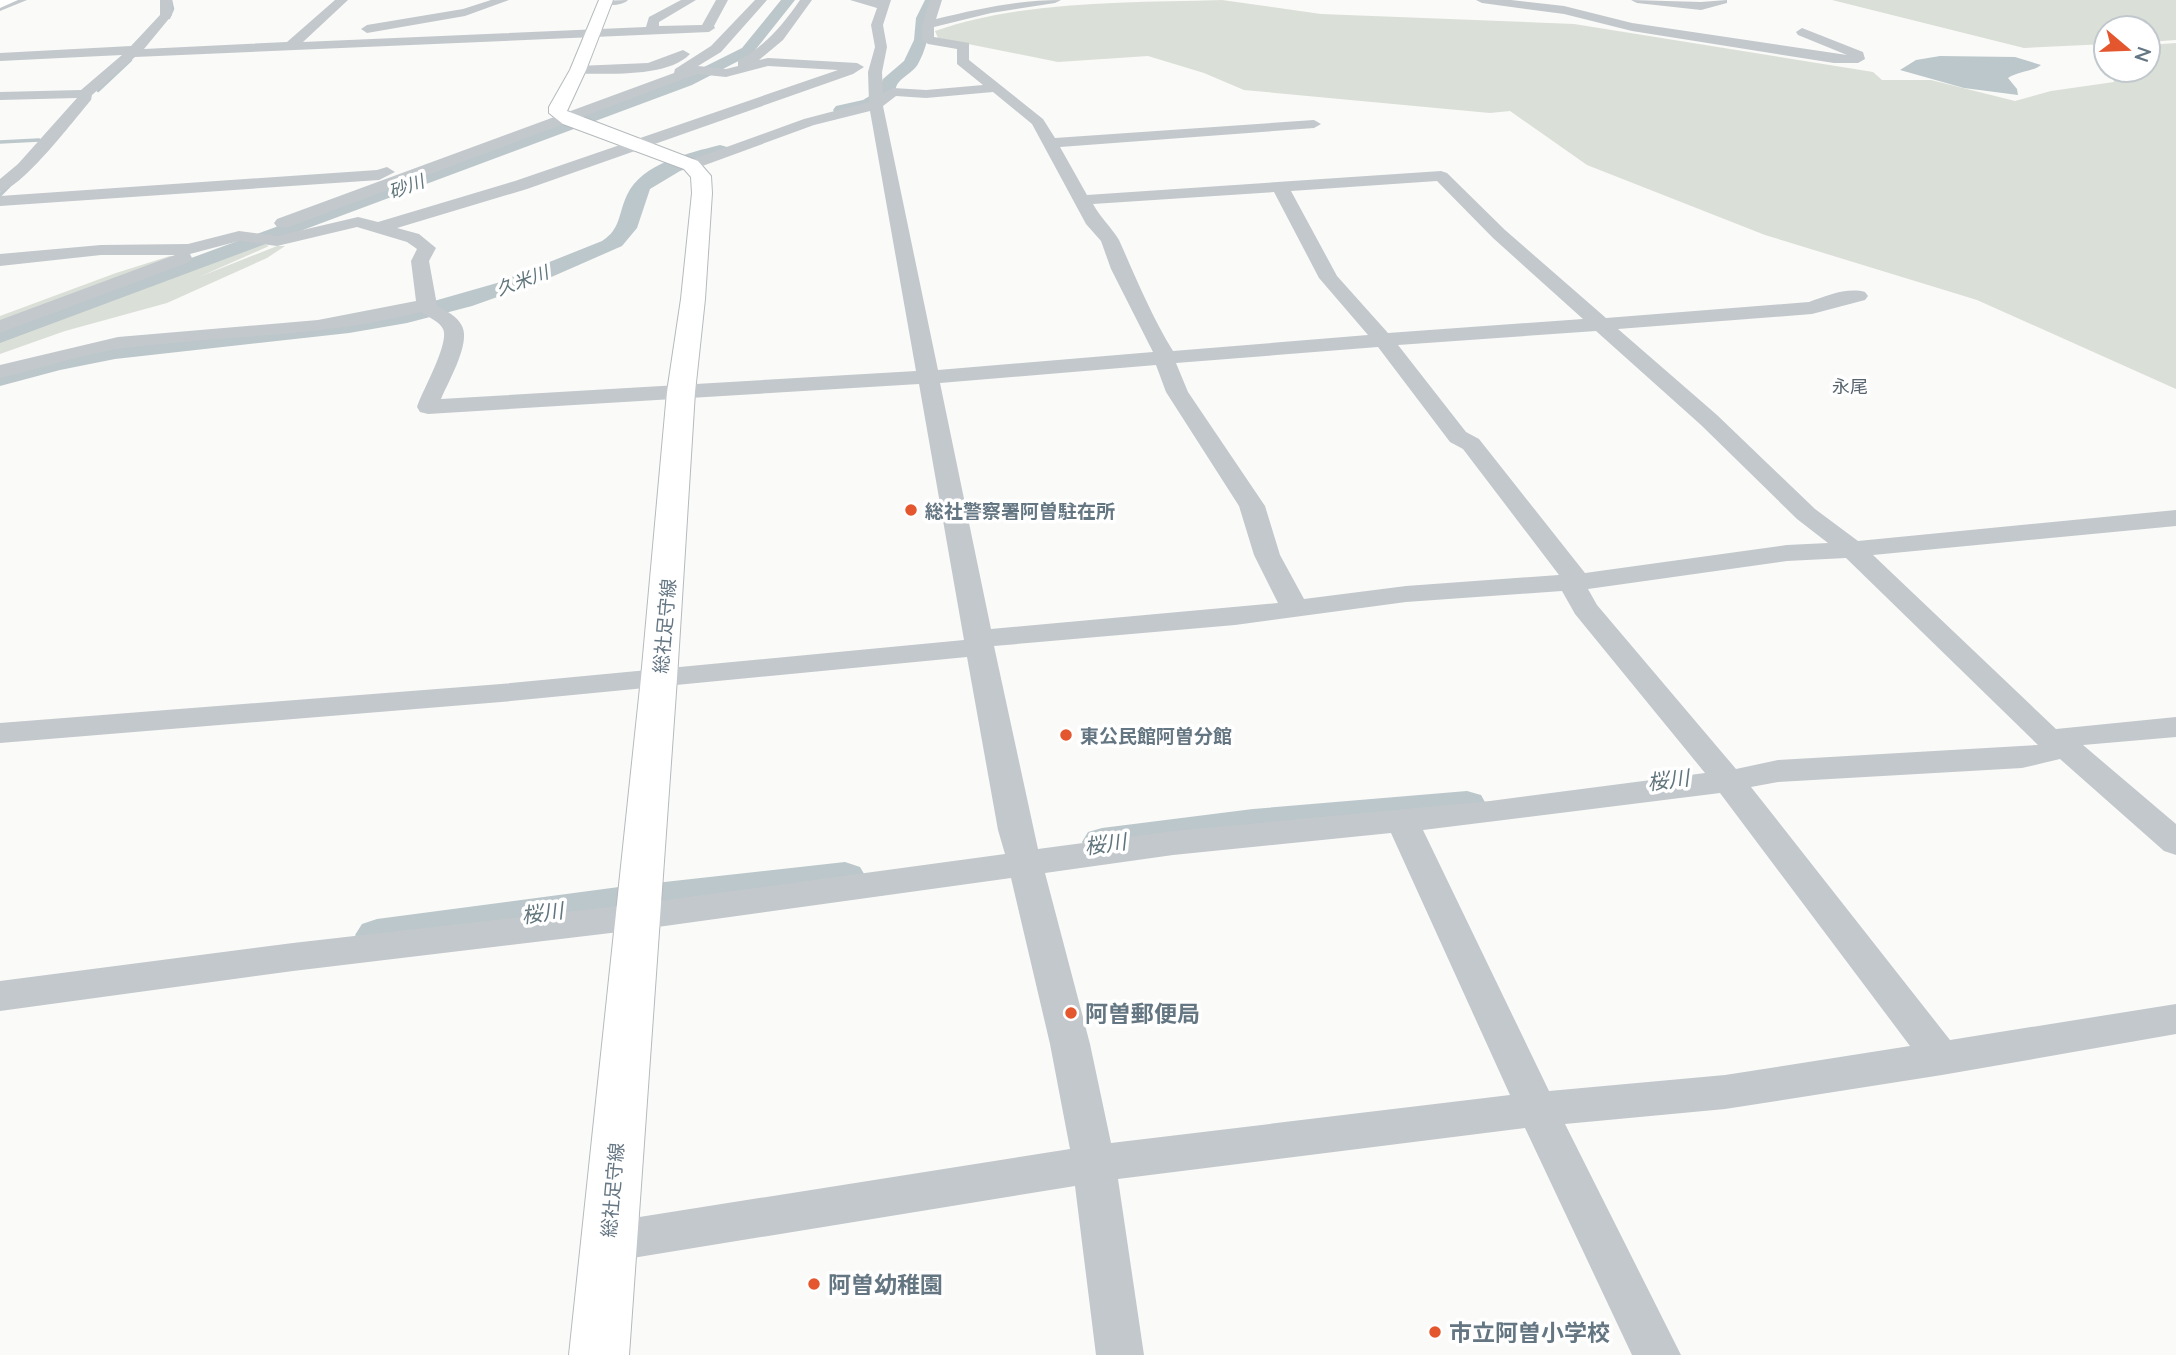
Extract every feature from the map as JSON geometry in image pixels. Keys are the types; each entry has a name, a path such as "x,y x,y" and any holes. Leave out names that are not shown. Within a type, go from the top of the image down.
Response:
{"highway":[{"path":"0,5 10,0"}],"main road":[{"path":"606,9 591,34 574,77 558,107 558,113 687,164"},
{"name":"総社足守線","path":"599,1355 659,678 681,392 693,299 702,192 701,176 687,164"}],"street":[{"path":"0,5 21,0"},
{"path":"0,96 85,94 133,52 166,15 166,0"},
{"path":"292,46 342,0"},
{"path":"309,46 377,26 465,12 503,0"},
{"path":"606,9 622,0"},
{"path":"652,30 651,21 690,0"},
{"path":"707,28 722,0"},
{"path":"574,77 677,59 707,28 755,0"},
{"path":"0,327 142,272 258,239 575,119 664,81 695,67 716,49 761,0"},
{"path":"689,89 762,55 787,28 806,0"},
{"path":"856,0 884,3 877,25 884,36 875,72 875,101 1015,830 1070,1044 1094,1164 1120,1355"},
{"path":"936,0 925,33 928,40 964,46 962,61 1038,122 1095,225 1109,239 1143,317 1166,357 1164,359 1177,392 1252,506 1266,555 1295,609"},
{"path":"925,33 986,5 1055,0"},
{"path":"1482,0 1564,10 1615,24 1747,46 1833,59 1858,58 1858,54 1802,32"},
{"path":"1637,0 1701,6 1721,3 1721,0"},
{"path":"638,16 664,15"},
{"path":"0,57 707,28"},
{"path":"380,227 521,185 854,68 880,55"},
{"path":"695,67 726,72 768,62 875,72"},
{"path":"687,164 875,101 893,92 926,94 996,88"},
{"path":"0,187 24,167 62,127 86,97 85,94"},
{"path":"575,119 613,117"},
{"path":"0,201 212,184 379,175 495,131 505,122"},
{"path":"1051,143 1314,124"},
{"path":"1083,200 1441,176 1499,234 1709,420 1806,514 1853,550 1933,624 2053,746 2078,757 2176,844"},
{"path":"1280,187 1329,278 1384,341 1458,437 1471,444 1575,582 1585,608 1724,774 1942,1059"},
{"path":"0,260 101,250 188,249 358,222 413,238 427,248 420,261 431,310 452,325 456,334 453,349 431,391 428,407 928,377 1812,307 1833,299 1858,296"},
{"path":"0,372 117,344 311,328 431,310"},
{"path":"0,733 659,678 1235,617 1406,594 1575,582 1787,553 1853,550 1903,542 2176,518"},
{"path":"0,996 638,907 1024,857 1402,821 1724,774 1946,764 2053,746 2062,737 2176,727"},
{"path":"1402,821 1537,1109 1657,1355"},
{"path":"608,1242 1094,1164 1537,1109 1726,1092 2176,1019"}],"shaded area":[{"path":"1222,0 1321,14 1574,24 1873,72 1882,80 1931,80 2015,101 2051,91 2100,84 2162,84 2162,44 2176,43 2176,389 1977,300 1765,235 1587,165 1510,111 1490,113 1244,90 1204,73 1148,56 1058,62 938,38 935,31 969,21 1040,8"},
{"path":"1832,0 2176,0 2176,40 2162,41 2162,14 2092,14 2092,45 2024,48"},
{"path":"1940,56 2015,57 2041,65 2008,78 2017,89 2018,95 1964,88 1900,70 1916,60"},
{"path":"261,243 269,246 199,277 277,246 285,246 267,258 167,303 65,331 0,354 0,329 173,265"},
{"path":"170,256 176,258 0,325 0,316"}],"waterway":[{"path":"169,18 173,9 171,0"},
{"name":"砂川","path":"0,336 686,82 747,51 788,0"},
{"name":"久米川","path":"842,110 869,104 886,93 889,82 911,63 921,40 923,18 932,0"},
{"path":"98,91 131,60"},
{"path":"0,142 39,140"},
{"name":"久米川","path":"0,378 115,352 349,326 407,316 478,297 609,245 624,234 637,194 651,178 720,151"},
{"path":"0,195 9,186"},
{"name":"桜川","path":"1102,842 1253,822 1467,804"},
{"name":"桜川","path":"377,935 619,902 845,877"}],"place":[{"name":"総社警察署阿曽駐在所","path":"911,510"},
{"name":"東公民館阿曽分館","path":"1066,735"},
{"name":"阿曽郵便局","path":"1071,1013"},
{"name":"阿曽幼稚園","path":"814,1284"},
{"name":"市立阿曽小学校","path":"1435,1332"}],"district":[{"name":"永尾","path":"1850,386"}]}
